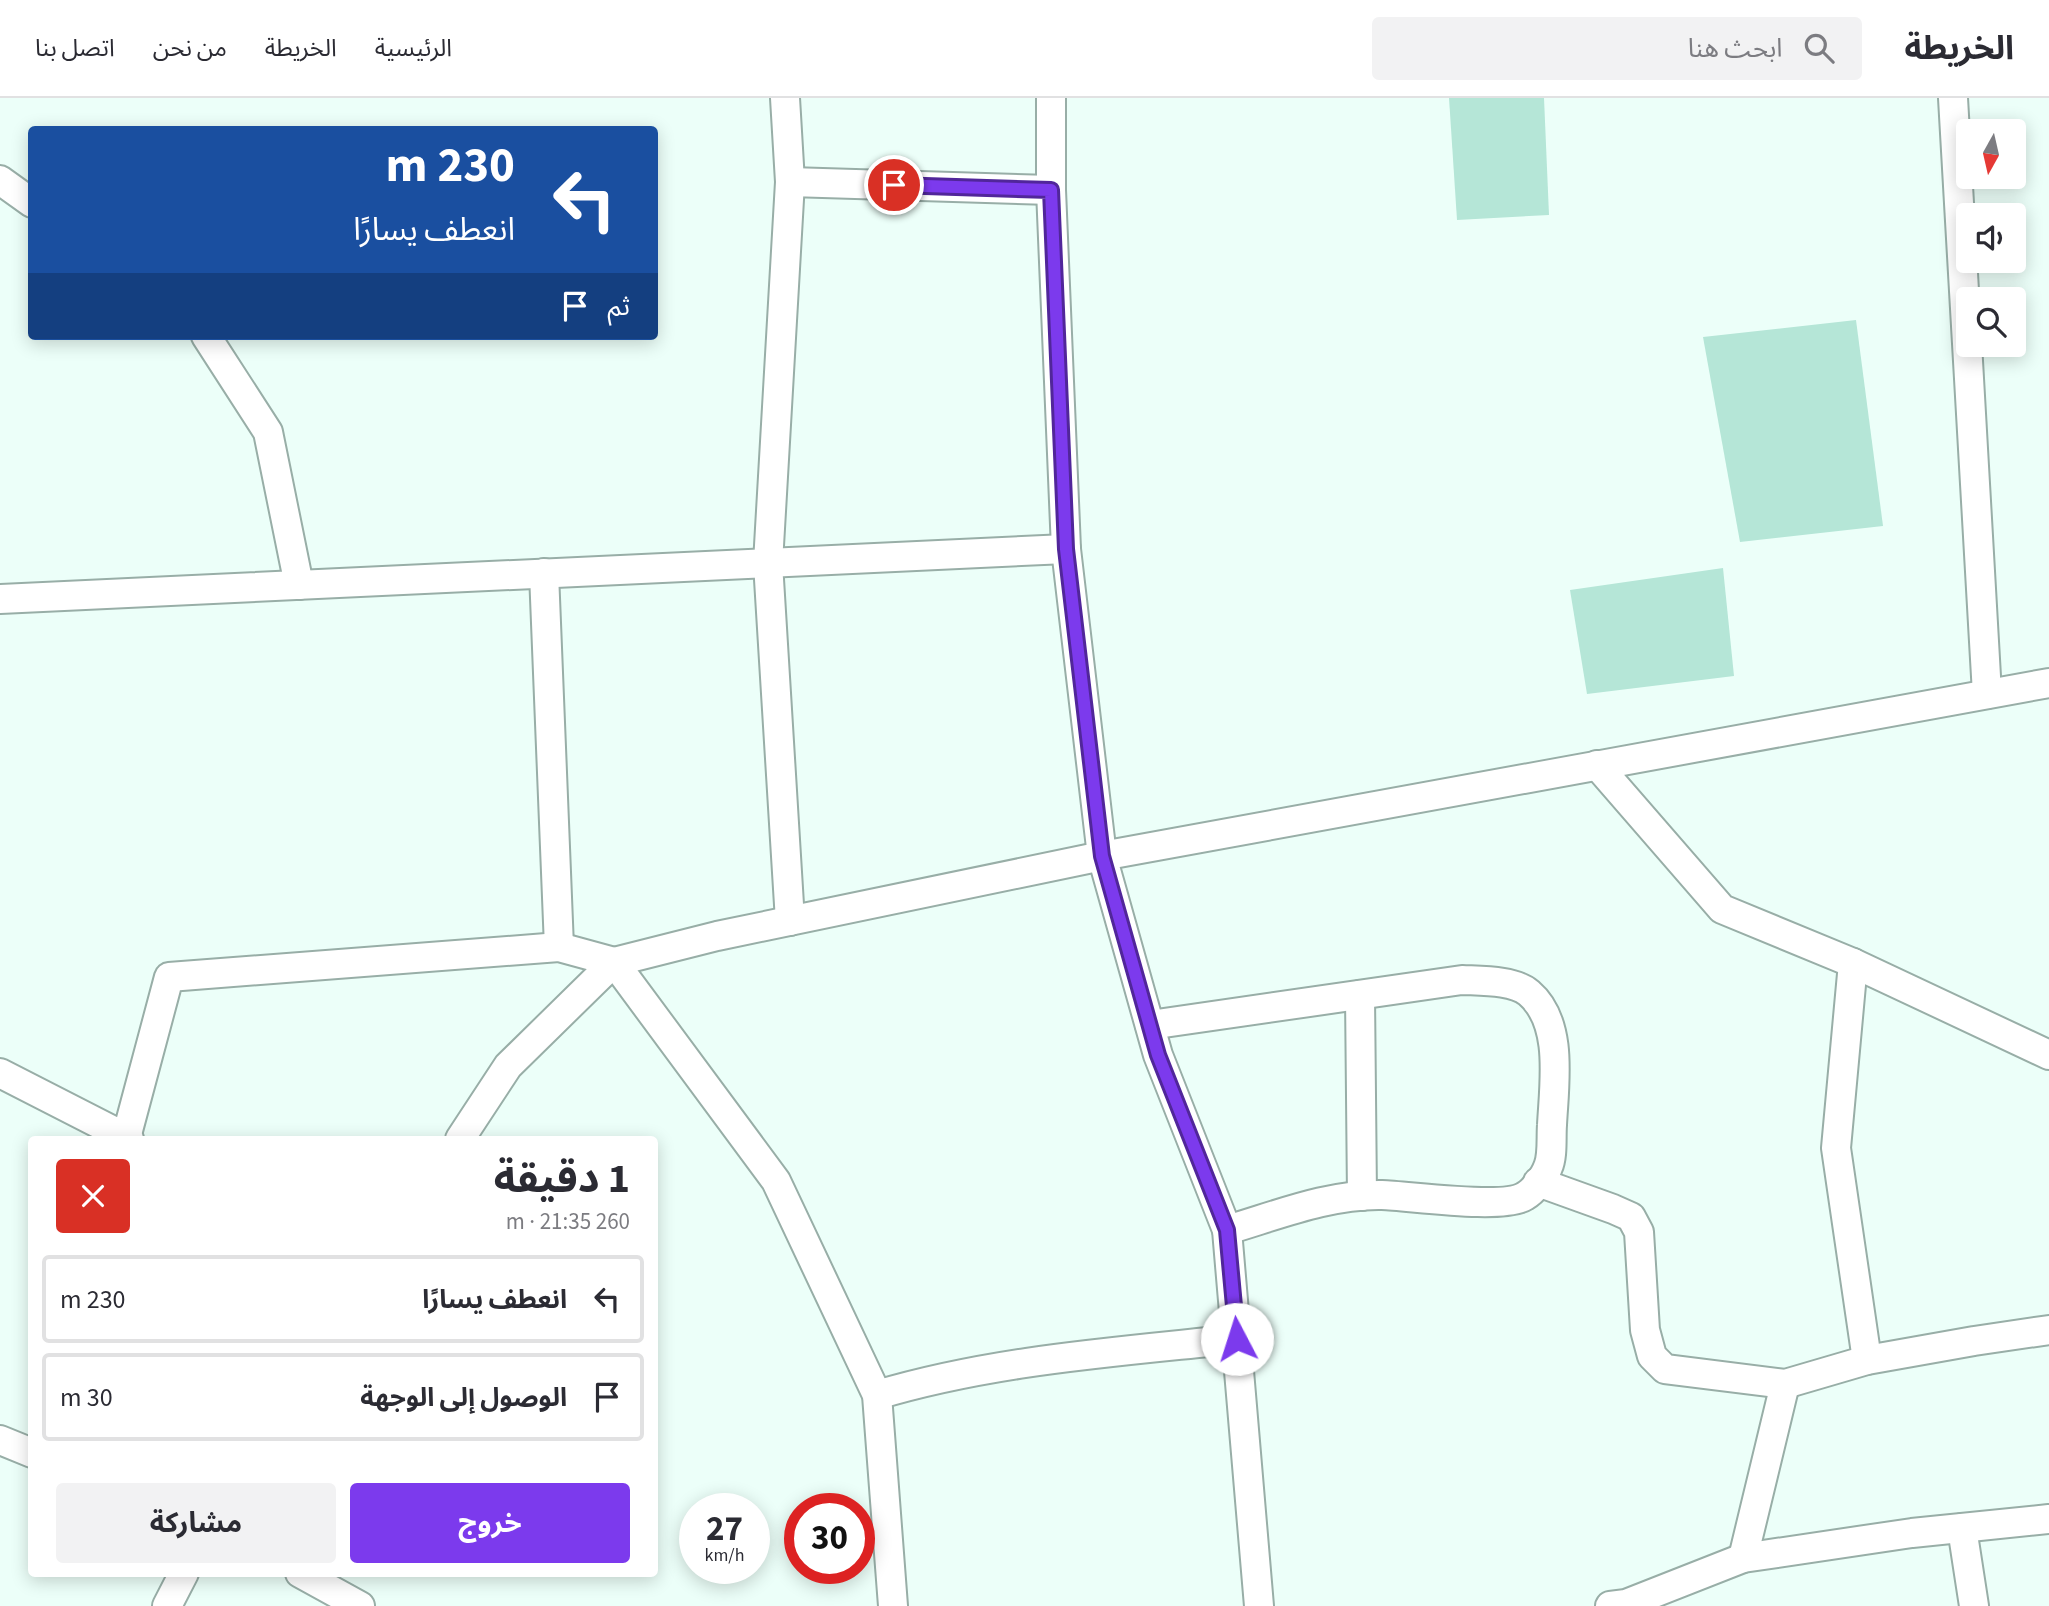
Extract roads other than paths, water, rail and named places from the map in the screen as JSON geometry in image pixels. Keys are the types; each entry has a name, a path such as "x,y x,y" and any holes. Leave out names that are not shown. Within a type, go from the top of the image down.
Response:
{"street":[{"path":"785,98 790,181 768,563 790,921"},
{"path":"1051,98 1051,190 1066,549 1102,856 1158,1055 1227,1230 1259,1606"},
{"path":"1953,98 1987,694"},
{"path":"0,180 28,201"},
{"path":"790,181 1051,190"},
{"path":"209,340 268,432 299,584"},
{"path":"0,599 1066,549"},
{"path":"544,573 559,947"},
{"path":"128,1136 169,977 559,947 614,962 717,936 1102,856 2049,683"},
{"path":"1597,765 1722,909 1853,963 2049,1055"},
{"path":"462,1136 508,1066 614,962"},
{"path":"614,962 776,1181 877,1395 893,1606"},
{"path":"1853,963 1836,1148 1867,1360"},
{"path":"1150,1025 1462,980 1501,982 1528,992 1542,1011 1552,1034 1556,1057 1549,1166 1525,1197 1503,1202 1382,1195 1337,1198 1227,1230"},
{"path":"1360,995 1362,1196"},
{"path":"0,1073 121,1136"},
{"path":"1538,1182 1631,1217 1639,1232 1645,1330 1652,1356 1665,1369 1784,1384 1867,1360 2049,1331"},
{"path":"877,1395 920,1382 1069,1356 1237,1339"},
{"path":"1743,1558 1784,1384"},
{"path":"0,1440 28,1451"},
{"path":"1610,1606 1626,1604 1743,1558 1899,1535 2049,1519"},
{"path":"1962,1528 1974,1606"},
{"path":"167,1606 182,1577"},
{"path":"307,1577 360,1606"}]}
